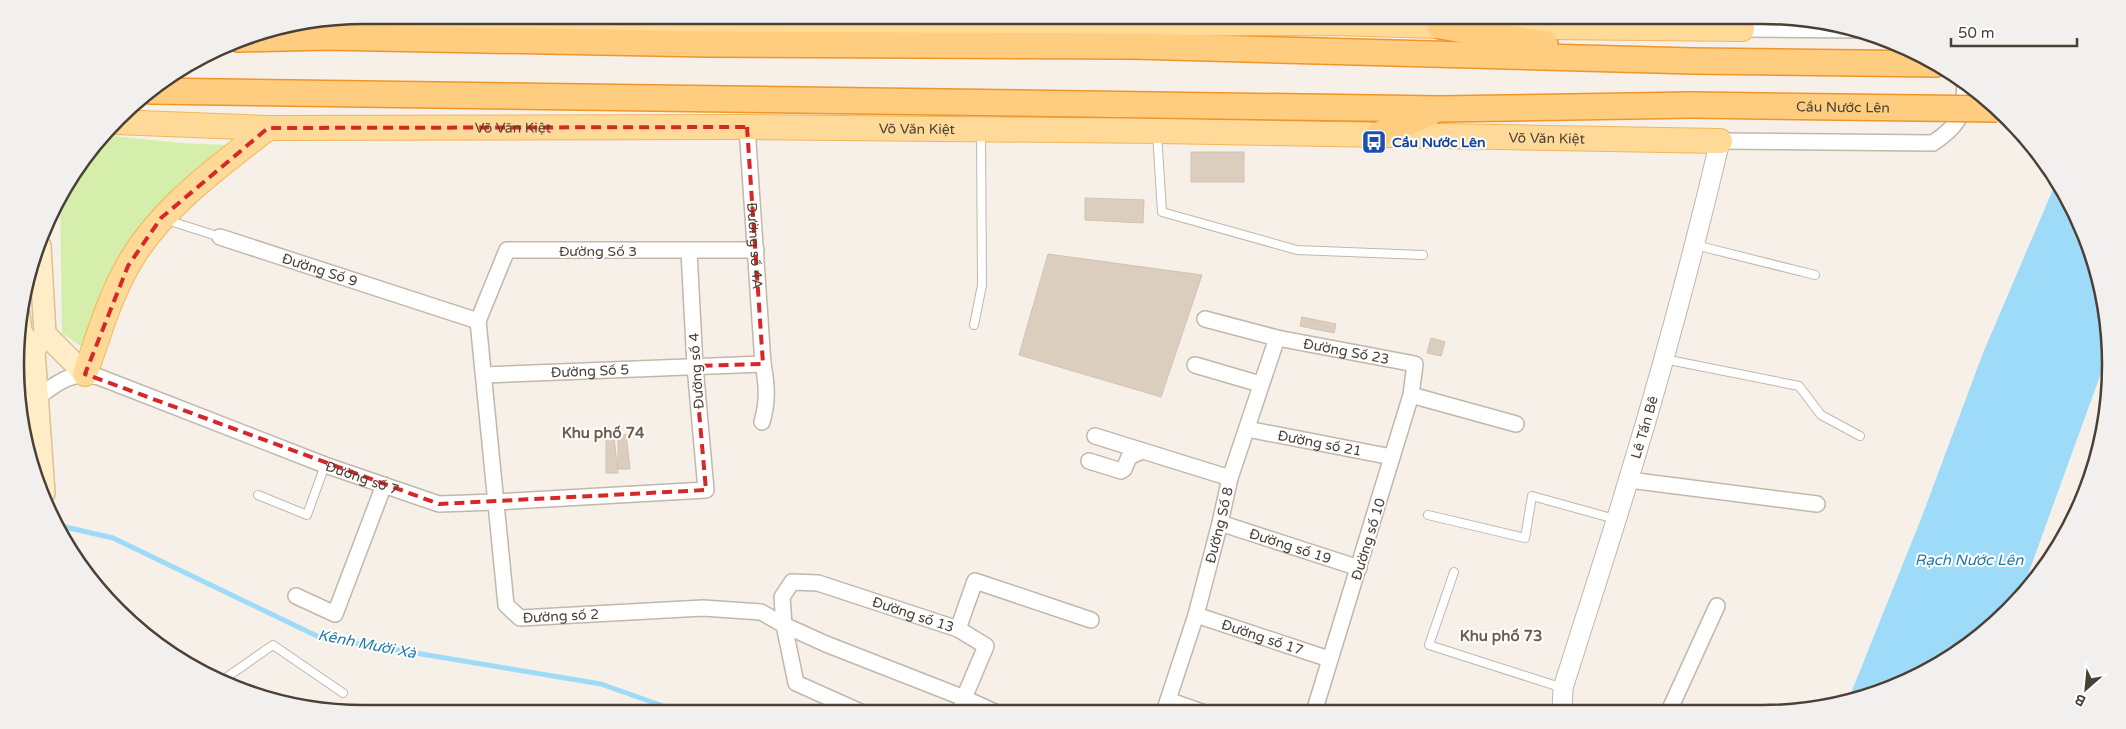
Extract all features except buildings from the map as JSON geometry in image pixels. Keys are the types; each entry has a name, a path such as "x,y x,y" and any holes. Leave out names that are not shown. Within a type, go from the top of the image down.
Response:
{"highway":[{"path":"1440,26 1636,59"},
{"path":"266,38 325,37 708,44 1133,46 1636,59 1922,64"},
{"name":"Võ Văn Kiệt","path":"161,91 1440,109 1691,105"},
{"name":"Cầu Nước Lên","path":"1691,105 1986,108"},
{"path":"1378,135 1440,109"}],"main road":[{"path":"1431,24 1440,26 1592,24"},
{"name":"Võ Văn Kiệt","path":"126,122 268,128 747,127 1156,131 1612,141 1720,141"},
{"path":"25,334 85,374 109,304 128,266 161,218 268,128"},
{"path":"39,466 28,401 39,342 40,261"}],"street":[{"path":"1773,24 1795,25"},
{"path":"1720,141 1933,143 1949,132 1964,108 1965,91"},
{"name":"Đường số 4A","path":"747,127 763,364 767,389 767,405 762,422"},
{"name":"Lê Tấn Bê","path":"1562,705 1563,688 1615,519 1629,480 1664,359 1695,245 1720,141"},
{"name":"Đường Số 9","path":"220,237 478,321"},
{"name":"Đường Số 3","path":"507,250 756,250"},
{"name":"Đường số 2","path":"507,250 478,321 506,605 520,618 703,608 760,612 784,626 964,698"},
{"name":"Đường số 4","path":"688,251 695,366 706,490"},
{"name":"Đường Số 23","path":"1205,319 1277,338 1415,364"},
{"name":"Đường Số 8","path":"1166,705 1196,615 1230,478 1277,338"},
{"name":"Đường Số 5","path":"484,376 763,364"},
{"name":"Đường số 10","path":"1316,705 1411,395 1415,364"},
{"path":"1195,365 1260,384"},
{"path":"28,401 58,382 71,376 85,374"},
{"name":"Đường số 7","path":"85,374 99,377 326,465 439,504 706,490"},
{"path":"1411,395 1516,424"},
{"name":"Đường số 21","path":"1247,429 1392,458"},
{"path":"1095,436 1230,478"},
{"path":"1089,461 1120,471 1124,469 1129,457 1142,451"},
{"path":"1629,480 1817,504"},
{"path":"296,596 335,614 384,485"},
{"name":"Đường số 19","path":"1220,523 1359,568"},
{"path":"958,629 975,581 1091,620"},
{"name":"Đường số 13","path":"784,626 782,597 792,582 818,583 958,629 986,646 964,698"},
{"path":"1672,705 1717,606"},
{"name":"Đường số 17","path":"1196,615 1329,659"},
{"path":"784,626 796,683 845,705"},
{"path":"962,705 964,698 979,705"}],"lane":[{"path":"974,325 982,285 981,130"},
{"path":"1156,131 1162,212 1297,250 1423,255"},
{"name":"Đường Số 9","path":"161,218 220,237"},
{"path":"1695,245 1815,275"},
{"path":"1664,359 1799,386 1821,415 1860,436"},
{"path":"258,495 307,515 326,465"},
{"path":"1428,515 1525,538 1532,496 1615,519"},
{"path":"1454,572 1429,645 1563,688"},
{"path":"228,676 273,645 343,693"}],"highlighted area":[{"path":"747,127 763,364 695,366 706,490 439,504 85,374 128,266 161,218 268,128"}],"green space":[{"path":"112,136 182,143 228,145 154,212 85,349 62,333 60,212 81,175 108,140"}],"water":[{"name":"Rạch Nước Lên","path":"2053,188 2076,234 2091,276 2102,342 2102,370 2026,579 1986,621 1951,648 1912,670 1851,694 1921,519 1983,353"}],"waterway":[{"name":"Kênh Mười Xà","path":"65,527 113,538 319,637 601,684 660,705"}],"place":[{"name":"Cầu Nước Lên","path":"1374,142"}],"district":[{"name":"Khu phố 74","path":"603,433"},
{"name":"Khu phố 73","path":"1501,636"}]}
